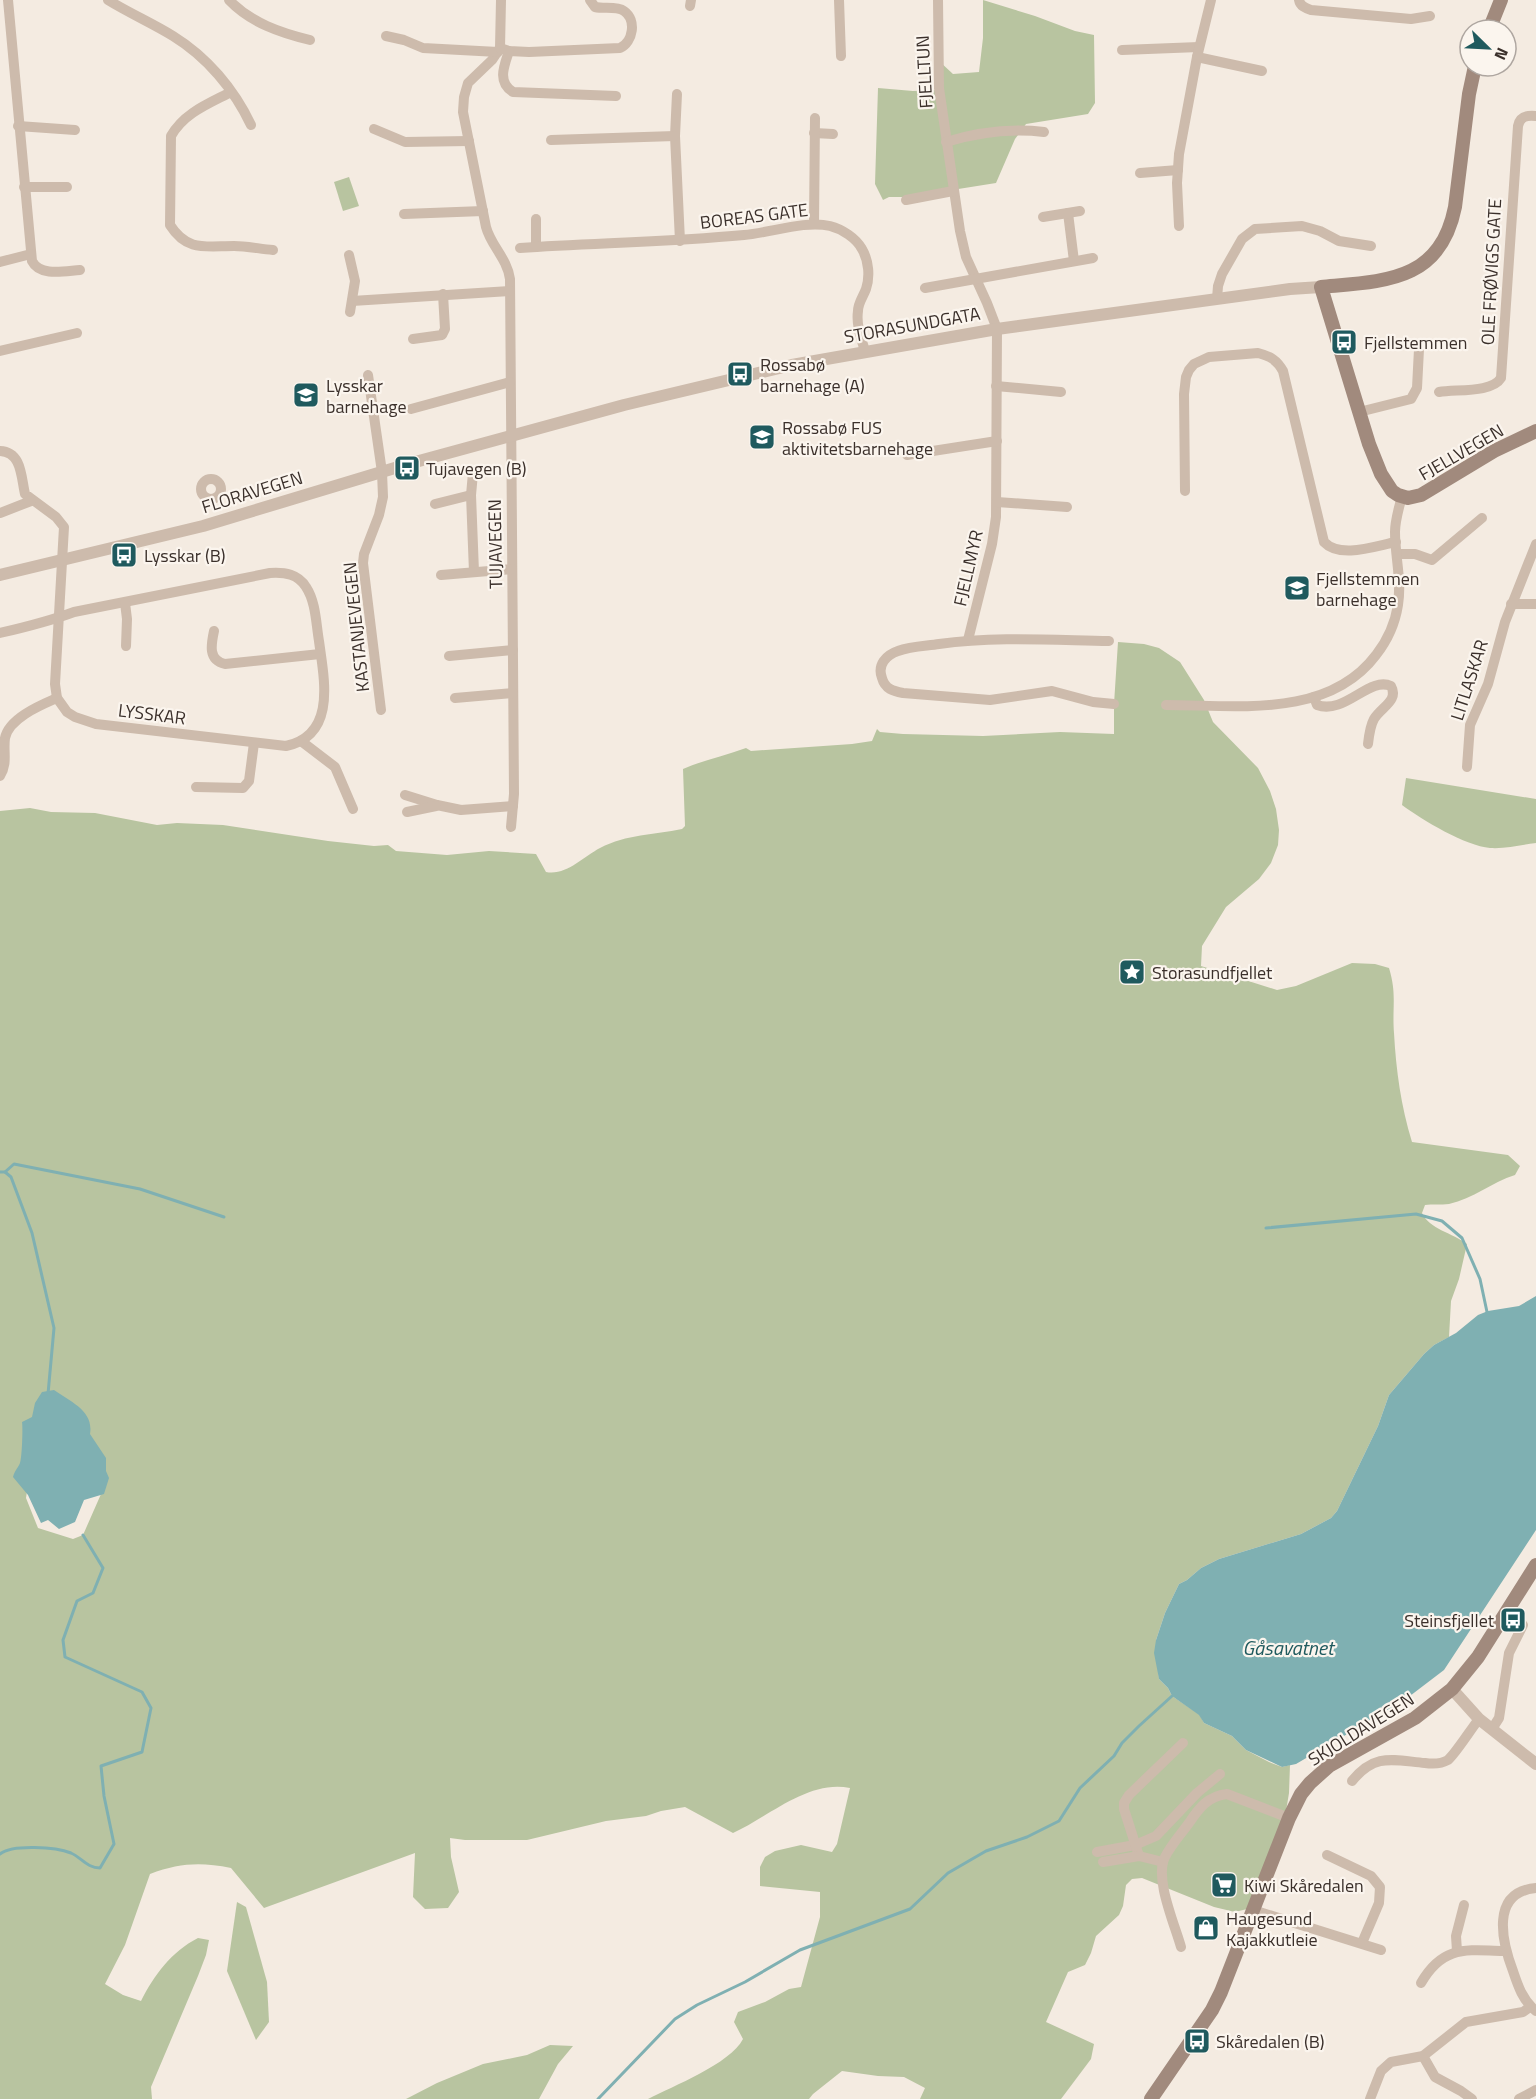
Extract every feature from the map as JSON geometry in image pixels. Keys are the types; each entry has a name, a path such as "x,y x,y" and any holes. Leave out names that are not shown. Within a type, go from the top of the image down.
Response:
{"main road":[{"path":"1494,18 1501,0"},
{"name":"STORASUNDGATA","path":"1322,287 1386,281 1404,276 1419,268 1441,245 1452,221 1455,207 1472,78"},
{"path":"1322,287 1369,444 1381,474 1392,491 1402,496"},
{"name":"FJELLVEGEN","path":"1402,496 1408,498 1421,495 1494,451 1536,430"},
{"name":"SKJOLDAVEGEN","path":"1156,2097 1212,2010 1228,1975 1289,1818 1301,1794 1329,1766 1415,1718 1452,1689 1478,1657 1536,1564"}],"street":[{"path":"8,0 31,254 34,265 41,270 80,270"},
{"path":"108,0 184,43 208,62 244,111 251,125"},
{"path":"230,0 248,16 267,27 310,40"},
{"path":"501,0 503,81 513,92 616,96"},
{"path":"386,36 423,48 502,50 620,48 626,45 631,36 632,25 629,17 624,11 618,9 596,8 591,0"},
{"path":"839,0 841,56"},
{"name":"FJELLTUN","path":"938,0 939,88 953,191 962,240 975,278 997,329"},
{"path":"1179,226 1178,170 1198,52 1211,0"},
{"path":"1299,0 1300,4 1311,10 1411,19 1430,16"},
{"name":"TUJAVEGEN","path":"502,50 468,83 462,112 489,236 506,264 510,291 513,651 511,827"},
{"path":"1122,50 1198,52 1262,71"},
{"path":"231,92 190,114 178,124 171,136 170,225 177,236 189,244 203,247 237,246 273,250"},
{"path":"677,94 675,136 680,241"},
{"name":"OLE FRØVIGS GATE","path":"1438,392 1490,387 1498,383 1501,378 1518,126 1523,117 1536,116"},
{"path":"814,224 815,118"},
{"path":"18,126 75,130"},
{"path":"375,129 405,142 469,141"},
{"path":"946,142 998,130 1022,129 1044,132"},
{"path":"814,133 833,134"},
{"path":"551,140 675,136"},
{"path":"1140,173 1178,170"},
{"path":"24,187 67,187"},
{"path":"906,200 953,191"},
{"path":"1043,217 1080,211"},
{"path":"404,214 483,212"},
{"path":"1068,213 1074,261"},
{"path":"536,219 536,247"},
{"name":"BOREAS GATE","path":"520,248 680,241 754,234 814,224 830,226 856,240 868,262 868,278 857,311 865,351"},
{"path":"1217,299 1222,274 1242,240 1255,230 1302,226 1320,231 1339,241 1371,246"},
{"path":"0,262 31,254"},
{"path":"350,255 355,281 354,305 388,298 510,291"},
{"path":"925,288 1093,258"},
{"name":"STORASUNDGATA","path":"511,436 667,394 865,351 997,329 1322,287"},
{"path":"413,339 439,337 444,332 443,294"},
{"name":"FJELLMYR","path":"968,640 992,544 997,502 997,329"},
{"path":"0,351 77,333"},
{"path":"1359,412 1411,399 1418,388 1419,349"},
{"path":"1185,491 1184,394 1189,370 1194,364 1209,357 1258,353 1276,361 1283,371 1324,542 1334,549 1343,550 1396,542"},
{"name":"KASTANJEVEGEN","path":"368,375 382,472 382,506 367,545 363,563 381,710"},
{"path":"411,409 510,382"},
{"path":"996,386 1062,392"},
{"name":"FLORAVEGEN","path":"0,575 202,526 511,436"},
{"path":"907,455 997,441"},
{"path":"0,451 11,453 18,460 25,494 56,517 64,527 55,684 57,698 26,714 3,737 5,765 0,776"},
{"path":"473,473 471,495 474,573"},
{"path":"435,504 471,495"},
{"path":"1166,705 1272,704 1314,697 1334,690 1358,674 1369,664 1387,638 1398,606 1400,568 1396,524 1402,496"},
{"path":"0,513 32,501"},
{"path":"997,502 1067,507"},
{"path":"1397,554 1415,554 1432,560 1482,518"},
{"name":"LITLASKAR","path":"1467,767 1470,726 1488,684 1511,604 1536,544"},
{"path":"441,575 512,569"},
{"path":"0,633 44,623 74,612 270,573 290,574 301,581 310,594 325,691 325,704 316,726 301,741 335,767 353,809"},
{"path":"124,603 127,619 126,646"},
{"path":"1511,604 1536,604"},
{"path":"214,631 213,658 225,664 320,654"},
{"path":"1109,641 968,640 898,651 887,657 881,664 880,674 884,683 891,690 903,693 990,700 1052,692 1093,702 1114,704"},
{"path":"449,656 513,651"},
{"path":"1314,697 1317,705 1332,708 1377,685 1391,686 1394,690 1392,699 1372,721 1368,744"},
{"path":"455,698 513,693"},
{"name":"LYSSKAR","path":"57,698 67,712 96,724 286,746 301,741"},
{"path":"196,787 243,788 249,781 254,742"},
{"path":"405,795 437,805 467,810 513,806"},
{"path":"406,812 437,805"},
{"path":"1492,1730 1499,1718 1509,1653 1523,1624"},
{"path":"1452,1689 1479,1719 1536,1764"},
{"name":"SKJOLDAVEGEN","path":"1352,1780 1362,1769 1380,1760 1428,1763 1447,1760 1479,1719"},
{"path":"1139,1856 1124,1809 1126,1799 1183,1743"},
{"path":"1097,1852 1135,1845 1156,1836 1197,1792 1220,1774"},
{"path":"1181,1947 1162,1881 1163,1862 1170,1848 1201,1806 1209,1798 1227,1794 1289,1818"},
{"path":"1327,1855 1371,1876 1380,1887 1379,1903 1362,1943"},
{"path":"1103,1862 1139,1856 1163,1862"},
{"path":"1370,2099 1381,2071 1387,2064 1424,2056 1466,2022 1533,2009 1520,1991 1505,1951 1502,1931 1505,1910 1517,1893 1536,1888"},
{"path":"1457,1951 1456,1936 1464,1905"},
{"path":"1253,1910 1381,1950"},
{"path":"1421,1983 1441,1961 1457,1951 1505,1951"},
{"path":"1424,2056 1435,2077 1472,2099"},
{"path":"1518,2099 1536,2090"}],"green space":[{"path":"983,0 1075,31 1094,35 1095,103 1088,114 1026,124 1015,139 996,183 908,197 889,197 883,200 875,184 878,88 913,91 940,90 939,61 953,74 979,72 983,38"},
{"path":"349,177 359,206 343,211 334,182"},
{"path":"1118,642 1159,648 1180,662 1204,700 1213,722 1258,768 1276,809 1279,830 1278,845 1271,863 1259,879 1226,907 1202,946 1201,966 1277,990 1296,986 1352,963 1375,964 1389,968 1394,993 1394,1033 1398,1074 1412,1142 1508,1155 1520,1166 1515,1175 1458,1202 1425,1205 1422,1213 1430,1223 1467,1244 1451,1301 1449,1337 1434,1345 1424,1354 1389,1395 1378,1426 1337,1511 1331,1518 1301,1534 1219,1559 1201,1568 1179,1584 1165,1613 1156,1640 1159,1679 1172,1696 1200,1715 1204,1723 1232,1736 1246,1750 1282,1767 1290,1765 1286,1811 1255,1907 1235,1912 1214,1907 1142,1878 1132,1879 1126,1885 1123,1906 1119,1915 1096,1936 1085,1965 1068,1972 1046,2022 1094,2044 1091,2059 1061,2099 920,2099 925,2088 904,2077 842,2071 809,2099 648,2099 714,2066 736,2048 743,2039 734,2022 738,2012 765,2002 789,1989 801,1987 820,1917 820,1892 760,1886 760,1867 765,1857 775,1851 801,1845 832,1852 837,1844 850,1788 819,1789 804,1794 733,1833 685,1807 646,1816 606,1821 527,1840 450,1838 451,1857 459,1892 448,1908 425,1909 413,1897 415,1853 264,1908 231,1868 200,1864 181,1866 150,1874 125,1945 105,1984 123,1995 141,2001 158,1973 172,1957 198,1938 209,1940 198,1976 151,2087 152,2099 0,2099 0,811 30,808 51,812 95,813 157,825 177,823 223,825 328,841 374,846 388,845 396,851 447,855 489,851 536,854 546,872 553,872 567,869 610,843 682,829 685,826 683,769 746,748 751,751 852,744 872,741 877,729 880,732 903,734 983,736 1060,732 1114,734","holes":["29,1478 105,1485 83,1535 73,1539 38,1528 26,1498"]},
{"path":"1406,778 1536,799 1536,843 1490,848 1469,843 1445,831 1402,805"},
{"path":"237,1902 246,1907 267,1982 269,2022 256,2040 227,1971"},
{"path":"550,2045 573,2046 558,2064 539,2099 406,2099 483,2064 527,2055"}],"water":[{"name":"Gåsavatnet","path":"1536,1296 1536,1530 1444,1670 1402,1702 1296,1764 1282,1767 1246,1750 1232,1736 1204,1723 1199,1715 1172,1696 1159,1679 1154,1653 1165,1613 1179,1584 1201,1568 1219,1559 1301,1534 1331,1518 1337,1511 1378,1426 1389,1395 1424,1354 1478,1315 1519,1306"},
{"path":"54,1390 85,1413 90,1426 90,1434 106,1458 106,1471 109,1478 104,1494 84,1500 75,1522 59,1529 48,1520 41,1523 28,1495 13,1477 21,1460 22,1422 32,1417 35,1403 42,1392"}],"waterway":[{"path":"5,1172 14,1164 140,1189 224,1217"},
{"path":"0,1172 5,1172 11,1177 32,1233 54,1328 48,1394"},
{"path":"1266,1228 1416,1214 1442,1221 1462,1238 1480,1279 1487,1312"},
{"path":"0,1854 24,1848 55,1849 71,1853 88,1865 100,1868 114,1844 104,1796 101,1766 142,1752 151,1708 142,1692 65,1657 63,1640 77,1601 93,1593 103,1568 83,1535"},
{"path":"598,2099 675,2019 697,2005 745,1982 800,1950 910,1909 948,1873 986,1851 1027,1837 1059,1821 1080,1788 1114,1756 1122,1743 1172,1696"}],"place":[{"name":"Fjellstemmen","path":"1344,342"},
{"name":"Rossabø barnehage (A)","path":"740,374"},
{"name":"Lysskar barnehage","path":"306,395"},
{"name":"Rossabø FUS aktivitetsbarnehage","path":"762,437"},
{"name":"Tujavegen (B)","path":"407,468"},
{"name":"Lysskar (B)","path":"124,555"},
{"name":"Fjellstemmen barnehage","path":"1297,588"},
{"name":"Storasundfjellet","path":"1132,972"},
{"name":"Steinsfjellet","path":"1513,1620"},
{"name":"Kiwi Skåredalen","path":"1224,1885"},
{"name":"Haugesund Kajakkutleie","path":"1206,1928"},
{"name":"Skåredalen (B)","path":"1197,2041"}]}
